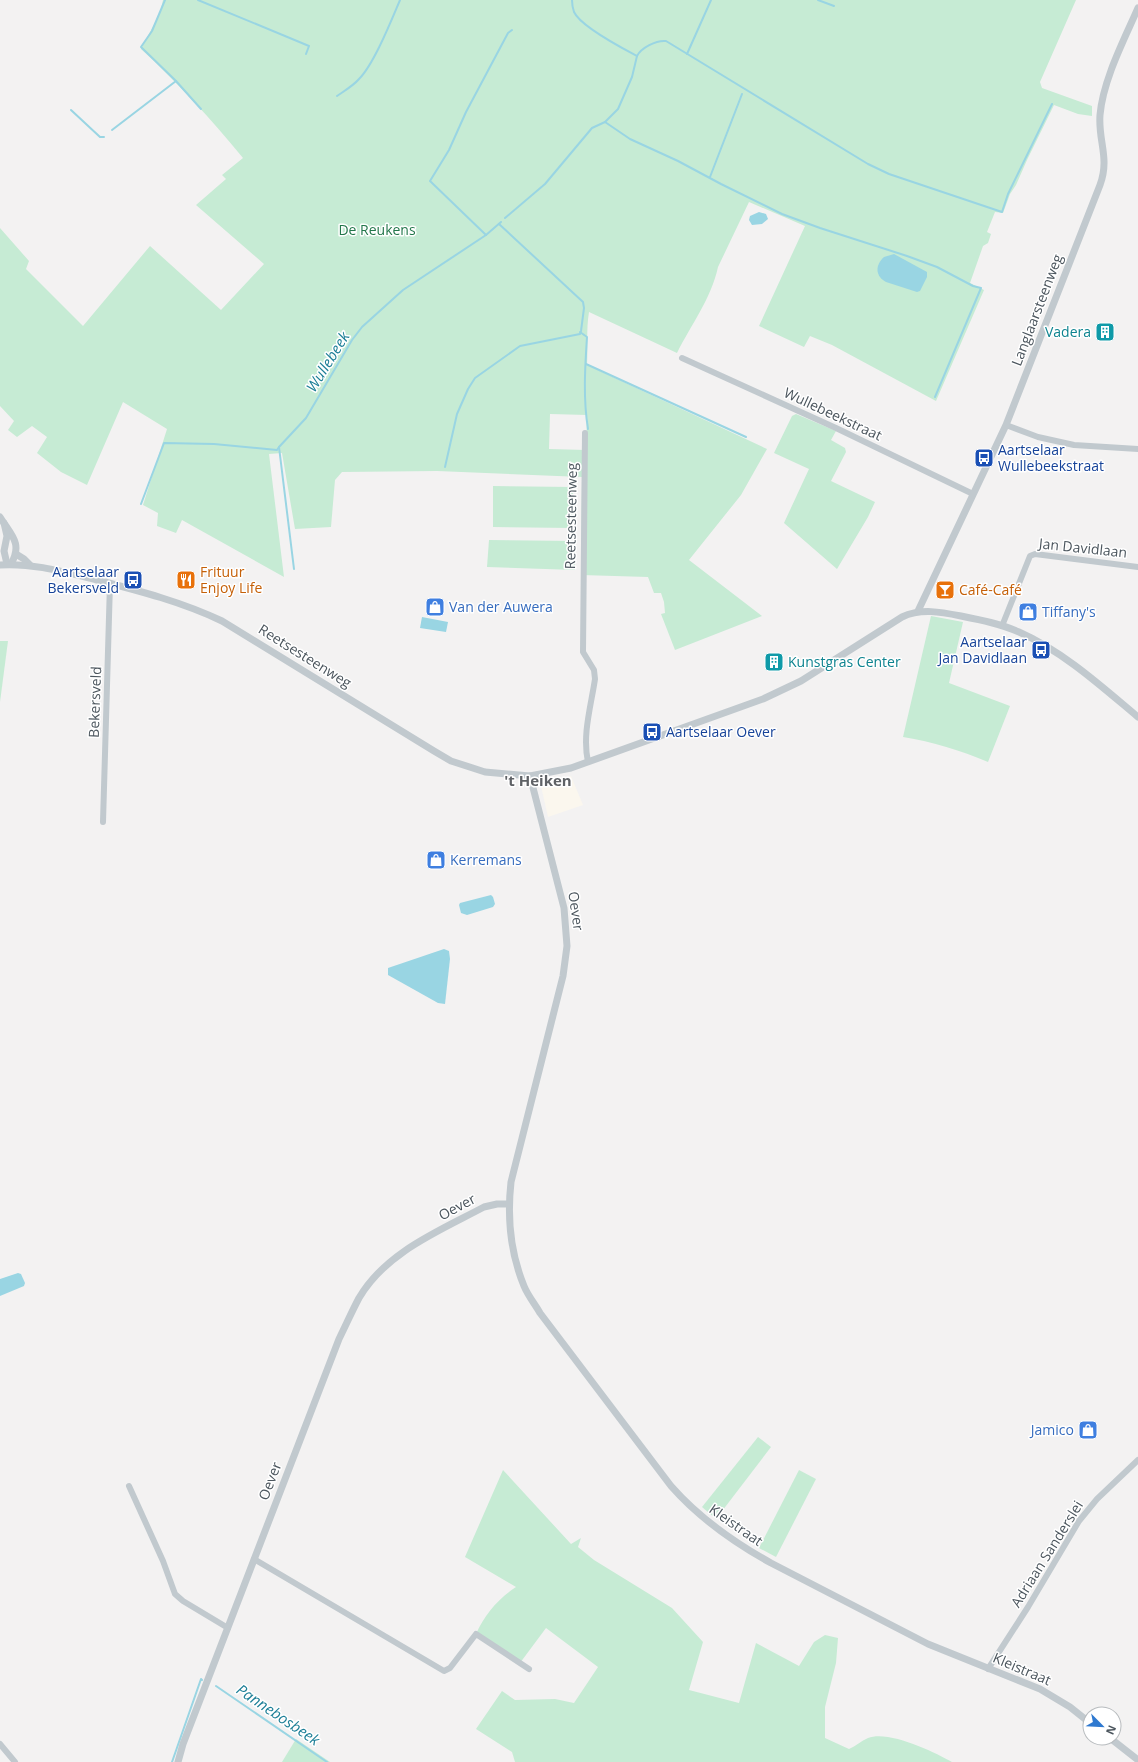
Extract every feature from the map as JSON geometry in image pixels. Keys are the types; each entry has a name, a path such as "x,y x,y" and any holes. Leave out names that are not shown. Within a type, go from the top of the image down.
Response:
{"street":[{"name":"Langlaarsteenweg","path":"918,611 1006,425 1103,178 1105,155 1100,125 1100,110 1112,70 1138,8"},
{"name":"Wullebeekstraat","path":"682,358 836,428 973,494"},
{"path":"1006,425 1038,437 1074,445 1138,449"},
{"name":"Reetsesteenweg","path":"585,433 582,652 594,670 595,679 585,737 585,751 588,762"},
{"path":"2,520 7,536 2,553 6,564 16,554"},
{"path":"2,520 14,537 16,554"},
{"path":"16,554 30,565"},
{"name":"Jan Davidlaan","path":"1002,626 1030,556 1035,554 1138,567"},
{"name":"Reetsesteenweg","path":"6,564 44,567 110,583 174,601 222,621 451,761 485,772 530,776 571,768 763,699 801,681 902,617 918,611"},
{"name":"Bekersveld","path":"103,822 110,583"},
{"path":"918,611 950,614 1002,626 1020,632 1066,659 1138,716"},
{"name":"Oever","path":"178,1762 339,1338 360,1297 380,1272 407,1249 484,1207 497,1204 509,1204 512,1170 563,976 567,946 562,896 530,776"},
{"name":"Kleistraat","path":"509,1204 509,1227 516,1261 525,1288 540,1313 671,1486 695,1512 728,1537 771,1563 928,1644 1040,1689 1082,1716"},
{"name":"Adriaan Sanderslei","path":"988,1669 1028,1607 1079,1521 1097,1499 1138,1460"},
{"path":"129,1486 163,1561 175,1594 182,1601 228,1628"},
{"path":"254,1559 444,1671 450,1668 476,1634 529,1669"},
{"path":"0,1744 15,1762"},
{"path":"1120,1746 1138,1760"}],"shaded area":[{"path":"571,776 583,805 548,817 541,786"}],"green space":[{"name":"De Reukens","path":"163,0 1076,0 1040,82 1042,88 1092,106 1092,116 1078,114 1054,105 1016,185 1010,194 1003,213 995,212 987,232 991,234 988,243 983,246 970,283 984,290 936,401 832,345 810,336 804,347 759,326 805,226 749,202 718,267 706,301 677,353 589,312 587,332 587,365 767,449 741,495 689,560 762,616 675,650 661,614 665,613 661,593 654,593 648,577 581,575 582,477 437,471 342,472 335,480 331,527 295,529 282,453 269,454 284,577 182,520 176,533 157,526 158,513 143,505 167,429 123,402 87,485 61,472 37,453 47,437 32,426 17,437 8,430 14,421 0,406 0,228 29,261 26,269 83,326 150,246 221,310 264,264 196,205 226,179 222,175 243,158 194,102 141,49 160,13","holes":["550,414 587,415 586,450 549,449"]},
{"path":"796,414 836,431 831,440 845,448 846,452 831,481 875,502 868,517 837,569 784,523 809,469 774,453 792,416"},
{"path":"493,486 573,487 572,528 493,527"},
{"path":"489,540 575,541 575,570 487,567"},
{"path":"931,616 963,622 949,683 1010,706 988,762 946,747 903,737"},
{"path":"0,641 8,641 0,702"},
{"path":"758,1437 771,1447 716,1519 702,1507"},
{"path":"503,1470 571,1544 581,1538 578,1547 594,1560 672,1608 703,1642 689,1690 739,1703 756,1643 799,1666 814,1642 825,1635 838,1638 836,1663 825,1707 825,1738 849,1749 868,1738 877,1736 899,1739 923,1748 952,1762 515,1762 512,1752 476,1729 502,1691 515,1700 555,1699 574,1703 598,1667 546,1628 520,1663 476,1634 493,1608 503,1597 516,1587 465,1557"},
{"path":"799,1470 816,1479 776,1557 759,1548"},
{"path":"296,1739 330,1762 282,1762"}],"water":[{"path":"759,212 766,214 768,219 762,224 752,225 749,220 750,216"},
{"path":"894,254 927,272 927,277 920,291 917,292 882,280 878,274 879,263 884,257"},
{"path":"422,617 448,622 446,632 420,628"},
{"path":"491,895 495,904 493,907 467,915 461,913 460,903"},
{"path":"444,949 449,951 450,959 445,1004 438,1003 388,975 388,968"},
{"path":"18,1273 21,1274 25,1283 24,1286 0,1296 0,1279"}],"waterway":[{"path":"165,0 152,31 141,47 176,81 201,109"},
{"path":"198,0 309,46 306,54"},
{"path":"337,96 354,84 365,72 382,42 400,0"},
{"name":"Wullebeek","path":"505,218 545,184 592,128 605,122 618,109 632,77 637,56 602,37 578,18 574,12 572,0"},
{"path":"687,54 711,0"},
{"path":"818,0 834,6"},
{"path":"486,235 430,181 449,150 466,112 508,33 512,30"},
{"path":"637,56 649,45 666,41 868,164 889,174 1002,212 1008,194 1052,104"},
{"path":"112,130 176,81"},
{"path":"710,177 742,94"},
{"path":"71,110 100,137 104,137"},
{"path":"605,122 630,139 678,161 782,214 937,267 973,286 981,288 935,397"},
{"name":"Wullebeek","path":"294,569 279,447 306,418 352,340 362,327 403,290 486,235 501,222"},
{"path":"445,467 457,414 468,389 475,378 520,346 580,334 581,331 584,308 583,302 499,224"},
{"path":"580,332 587,337 585,394 588,429"},
{"path":"586,364 746,437"},
{"path":"141,504 164,443 214,444 277,450 279,447"},
{"name":"Pannebosbeek","path":"172,1762 201,1679 202,1680"},
{"name":"Pannebosbeek","path":"216,1686 327,1762"}],"place":[{"name":"Vadera","path":"1105,332"},
{"name":"Aartselaar Wullebeekstraat","path":"984,458"},
{"name":"Aartselaar Bekersveld","path":"133,580"},
{"name":"Frituur Enjoy Life","path":"186,580"},
{"name":"Café-Café","path":"945,590"},
{"name":"Van der Auwera","path":"435,607"},
{"name":"Tiffany's","path":"1028,612"},
{"name":"Aartselaar Jan Davidlaan","path":"1041,650"},
{"name":"Kunstgras Center","path":"774,662"},
{"name":"Aartselaar Oever","path":"652,732"},
{"name":"Kerremans","path":"436,860"},
{"name":"Jamico","path":"1088,1430"}],"district":[{"name":"'t Heiken","path":"538,781"}]}
